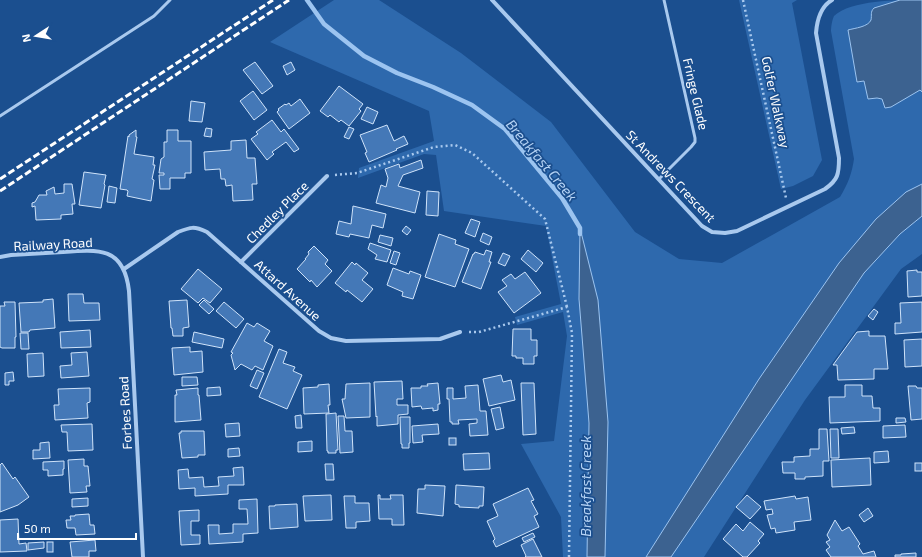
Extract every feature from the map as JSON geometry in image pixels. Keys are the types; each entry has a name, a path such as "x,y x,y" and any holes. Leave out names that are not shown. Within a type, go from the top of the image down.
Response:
{"street":[{"name":"St Andrews Crescent","path":"492,0 702,226 712,232 725,233 737,232 789,208 834,183 839,171 839,158 816,33 817,21 821,10 828,2 832,0"},
{"name":"Chedley Place","path":"241,262 327,176"},
{"name":"Attard Avenue","path":"124,269 178,232 187,228 196,227 207,232 319,331 331,338 346,341 440,339 460,332"},
{"name":"Railway Road","path":"0,257 10,255 91,250 106,252 117,259 124,269"},
{"name":"Forbes Road","path":"124,269 128,280 143,557"}],"lane":[{"path":"0,116 154,16 170,0"},
{"name":"Fringe Glade","path":"659,179 691,147 696,138 664,0"}],"path":[{"name":"Golfer Walkway","path":"743,0 789,208"},
{"path":"327,176 357,173 434,147 455,145 472,153 545,219 572,333 569,557"},
{"path":"479,332 567,307"}],"shaded area":[{"path":"334,0 379,0 461,53 551,122 635,232 679,259 722,263 840,197 847,183 851,174 854,159 831,31 834,16 851,7 863,4 888,1 922,0 922,254 901,269 805,400 704,557 563,557 561,517 521,444 554,441 567,336 563,312 517,325 515,317 561,304 546,226 444,211 436,155 424,154 358,178 359,168 434,141 429,111 270,42"},
{"path":"739,0 797,0 792,3 822,160 813,176 793,186 781,189"},
{"path":"900,0 922,0 922,92 920,90 891,107 885,108 882,99 868,99 864,81 857,82 848,30 867,24 871,20 871,14 874,8"},
{"path":"922,184 922,216 900,234 864,273 671,557 646,557 759,379 839,263 876,219 906,192"},
{"path":"580,228 598,300 608,422 605,557 587,557 589,423 579,299"}],"building":[{"path":"255,62 273,86 262,94 243,70"},
{"path":"291,62 295,70 287,75 283,66"},
{"path":"339,86 363,104 359,109 361,111 349,126 341,120 339,122 330,115 328,117 320,111"},
{"path":"253,91 267,110 254,120 240,101"},
{"path":"300,99 310,113 289,129 277,112 279,110 278,109 289,103 291,106"},
{"path":"191,101 205,103 202,122 189,121"},
{"path":"367,107 378,112 373,124 361,119"},
{"path":"272,120 281,132 284,129 299,149 294,152 286,142 272,152 274,154 267,160 251,139 258,134 256,132"},
{"path":"387,125 394,141 404,136 408,144 369,162 365,153 367,152 360,135"},
{"path":"349,127 354,129 349,139 344,137"},
{"path":"206,128 212,129 211,137 204,136"},
{"path":"136,130 137,137 134,154 154,157 153,165 155,165 152,179 154,180 151,201 127,196 127,190 120,189 128,136 129,137 129,135"},
{"path":"167,130 178,130 178,141 191,141 191,173 185,173 185,178 170,178 170,189 160,189 159,175 164,175 164,173 159,173 161,159 164,157 164,142 167,142"},
{"path":"246,140 247,158 255,158 257,184 252,184 253,200 233,201 232,185 226,186 225,179 221,179 220,169 205,170 204,152 231,150 231,141"},
{"path":"421,160 423,168 403,175 398,186 420,192 415,213 376,203 381,185 386,187 388,178 385,169 399,164 400,168"},
{"path":"84,172 106,175 101,208 79,205"},
{"path":"64,184 72,184 75,204 72,204 73,214 61,215 61,219 36,220 35,206 32,207 32,203 35,202 39,195 47,195 46,191 54,187 55,194 64,193"},
{"path":"109,186 117,188 115,203 107,202"},
{"path":"427,191 439,192 438,216 426,215"},
{"path":"353,206 386,214 383,228 372,225 369,238 350,234 349,237 336,234 339,221 351,224"},
{"path":"471,219 480,222 475,237 465,233"},
{"path":"406,226 411,230 407,235 402,231"},
{"path":"483,233 492,237 489,245 480,241"},
{"path":"439,234 456,240 455,244 469,249 455,287 425,277"},
{"path":"380,235 393,238 391,246 378,242"},
{"path":"370,243 391,250 387,262 375,259 377,255 368,249"},
{"path":"314,246 328,260 325,264 332,271 317,287 297,269 306,259 309,254 308,252"},
{"path":"486,250 492,252 489,262 491,262 481,289 462,282 473,254 475,252 484,255"},
{"path":"528,250 543,263 536,272 521,259"},
{"path":"394,251 400,253 396,265 390,263"},
{"path":"503,253 510,256 505,266 498,263"},
{"path":"352,262 355,265 356,263 368,273 362,280 373,289 362,302 335,283"},
{"path":"393,268 409,274 410,271 421,275 413,299 402,296 403,292 387,285"},
{"path":"198,269 222,289 210,303 203,298 198,303 181,289"},
{"path":"917,270 917,272 922,272 922,296 908,297 907,271"},
{"path":"525,272 541,293 514,313 498,292 507,286 502,280 511,274 515,279"},
{"path":"68,294 83,294 84,303 99,303 100,320 69,321"},
{"path":"53,299 55,328 21,332 19,303 43,302 43,300"},
{"path":"187,300 189,327 183,328 183,336 173,336 169,301"},
{"path":"204,300 214,309 209,314 199,305"},
{"path":"4,302 15,302 15,348 0,347 0,306 5,306"},
{"path":"224,302 244,319 236,328 216,311"},
{"path":"922,302 922,332 895,334 895,323 901,323 900,303"},
{"path":"874,309 878,312 873,320 868,316"},
{"path":"247,323 254,327 257,323 270,331 264,341 273,346 263,370 255,366 252,370 241,364 235,370 231,355 233,353 231,352"},
{"path":"513,329 531,329 531,340 537,340 537,356 534,356 534,364 523,364 523,358 516,358 516,356 512,356"},
{"path":"90,330 91,347 61,348 60,332"},
{"path":"869,331 869,336 885,336 888,369 874,369 874,379 838,380 837,365 833,365 857,332"},
{"path":"194,332 224,339 222,348 192,342"},
{"path":"20,333 28,333 29,349 21,349"},
{"path":"922,339 922,366 905,367 904,340"},
{"path":"190,347 190,352 202,351 203,372 174,375 172,348"},
{"path":"279,349 287,352 283,363 295,367 293,371 302,375 287,409 259,397"},
{"path":"87,352 89,376 61,378 60,366 72,365 71,353"},
{"path":"43,353 44,376 28,377 27,354"},
{"path":"257,370 264,373 257,389 250,386"},
{"path":"13,372 14,381 9,381 9,385 5,385 5,373"},
{"path":"501,375 503,382 511,380 515,400 489,406 483,379"},
{"path":"182,377 197,377 198,385 182,386"},
{"path":"402,381 403,399 397,399 397,405 408,405 408,414 398,415 398,424 377,426 374,382"},
{"path":"370,383 370,417 346,418 342,399 345,399 346,384"},
{"path":"438,383 440,404 438,404 438,410 433,411 433,408 422,409 421,406 412,407 411,388 421,388 421,386 428,386 427,384"},
{"path":"521,383 534,383 536,434 523,435"},
{"path":"329,384 329,413 304,414 303,388 318,387 318,385"},
{"path":"478,385 480,411 486,411 488,435 470,436 469,424 477,423 477,419 458,420 459,424 452,424 452,422 450,422 447,388 453,388 453,399 466,398 465,386"},
{"path":"845,385 862,385 862,396 872,396 873,408 880,408 880,421 830,423 829,397 845,397"},
{"path":"908,386 922,388 922,419 911,420"},
{"path":"220,387 221,395 207,396 207,388"},
{"path":"90,388 90,402 87,403 88,418 55,420 54,405 59,405 58,389"},
{"path":"198,388 201,420 175,422 176,390"},
{"path":"500,407 504,428 496,430 491,409"},
{"path":"336,413 338,450 336,450 336,453 328,453 326,414"},
{"path":"301,415 302,428 296,428 295,416"},
{"path":"338,416 344,416 345,431 352,431 353,452 340,453"},
{"path":"400,417 410,417 409,448 402,448"},
{"path":"896,418 905,418 906,422 896,423"},
{"path":"239,423 240,436 226,437 225,424"},
{"path":"92,424 93,450 68,451 67,432 62,432 61,425"},
{"path":"438,424 439,434 422,435 423,442 413,443 412,426"},
{"path":"905,425 906,437 883,438 883,426"},
{"path":"854,427 855,433 842,434 841,428"},
{"path":"819,429 827,429 829,461 823,461 823,476 795,479 795,473 783,473 782,462 794,462 794,457 810,456 810,449 819,449"},
{"path":"830,429 838,429 839,458 831,458"},
{"path":"181,431 204,431 205,455 182,458 179,433 181,433"},
{"path":"449,438 456,438 456,445 449,445"},
{"path":"312,441 312,451 298,452 298,442"},
{"path":"49,442 50,458 33,459 33,450 40,450 40,443"},
{"path":"239,448 240,456 228,457 228,449"},
{"path":"888,451 889,462 874,463 874,452"},
{"path":"489,453 490,469 464,470 463,454"},
{"path":"870,458 871,485 832,487 831,460"},
{"path":"84,459 84,466 88,466 90,486 86,486 87,492 70,493 68,460"},
{"path":"64,461 63,475 48,476 48,470 43,470 43,462"},
{"path":"2,463 13,479 15,477 29,497 18,505 0,512 0,465"},
{"path":"915,463 922,463 922,471 915,471"},
{"path":"325,464 333,464 334,480 326,480"},
{"path":"243,467 244,485 228,485 228,494 195,496 195,488 179,489 178,470 188,469 189,478 203,477 204,487 219,486 218,477 234,476 233,468"},
{"path":"425,485 445,486 443,516 417,513 418,489 425,489"},
{"path":"456,485 484,487 483,506 479,506 479,508 459,507 459,505 455,504"},
{"path":"528,488 534,500 531,501 538,514 534,516 539,527 496,547 493,541 495,539 487,521 498,516 493,504"},
{"path":"331,495 332,520 305,521 303,496"},
{"path":"378,495 380,495 380,499 391,499 390,495 403,495 404,525 392,525 392,519 379,519"},
{"path":"747,495 761,507 750,519 736,507"},
{"path":"344,496 355,496 355,503 369,503 370,521 356,522 356,528 346,528"},
{"path":"795,496 796,499 808,497 811,520 794,522 795,530 776,533 775,528 771,529 767,515 773,514 772,509 766,510 764,501"},
{"path":"88,498 88,506 72,507 72,499"},
{"path":"257,499 258,533 243,534 243,542 209,544 208,525 219,525 219,534 233,533 233,524 248,524 247,509 239,509 239,500"},
{"path":"297,504 298,527 270,529 269,506"},
{"path":"868,508 873,516 864,522 859,515"},
{"path":"199,510 199,521 191,521 191,535 200,535 200,544 181,545 179,511"},
{"path":"89,514 90,525 94,525 95,534 76,535 75,528 67,528 66,520 71,520 70,516"},
{"path":"18,519 19,544 26,543 27,551 0,552 0,520"},
{"path":"835,520 842,531 849,527 860,544 858,546 863,554 874,551 876,557 831,557 826,550 830,547 826,542 830,540 827,535"},
{"path":"750,522 764,534 758,541 760,543 747,557 743,557 723,539 736,524 743,531"},
{"path":"533,533 535,537 524,542 522,538"},
{"path":"533,539 542,557 525,557 526,556 521,545"},
{"path":"95,540 96,551 89,551 89,557 72,557 70,542"},
{"path":"44,542 44,548 28,550 28,543"},
{"path":"47,542 53,542 53,552 47,552"},
{"path":"916,553 916,557 895,557 895,555"}],"waterway":[{"name":"Breakfast Creek","path":"307,0 324,24 364,56 397,73 433,87 472,105 505,129 562,198 580,228 580,234"}],"railway":[{"path":"0,179 273,0"},
{"path":"0,191 289,0"}]}
